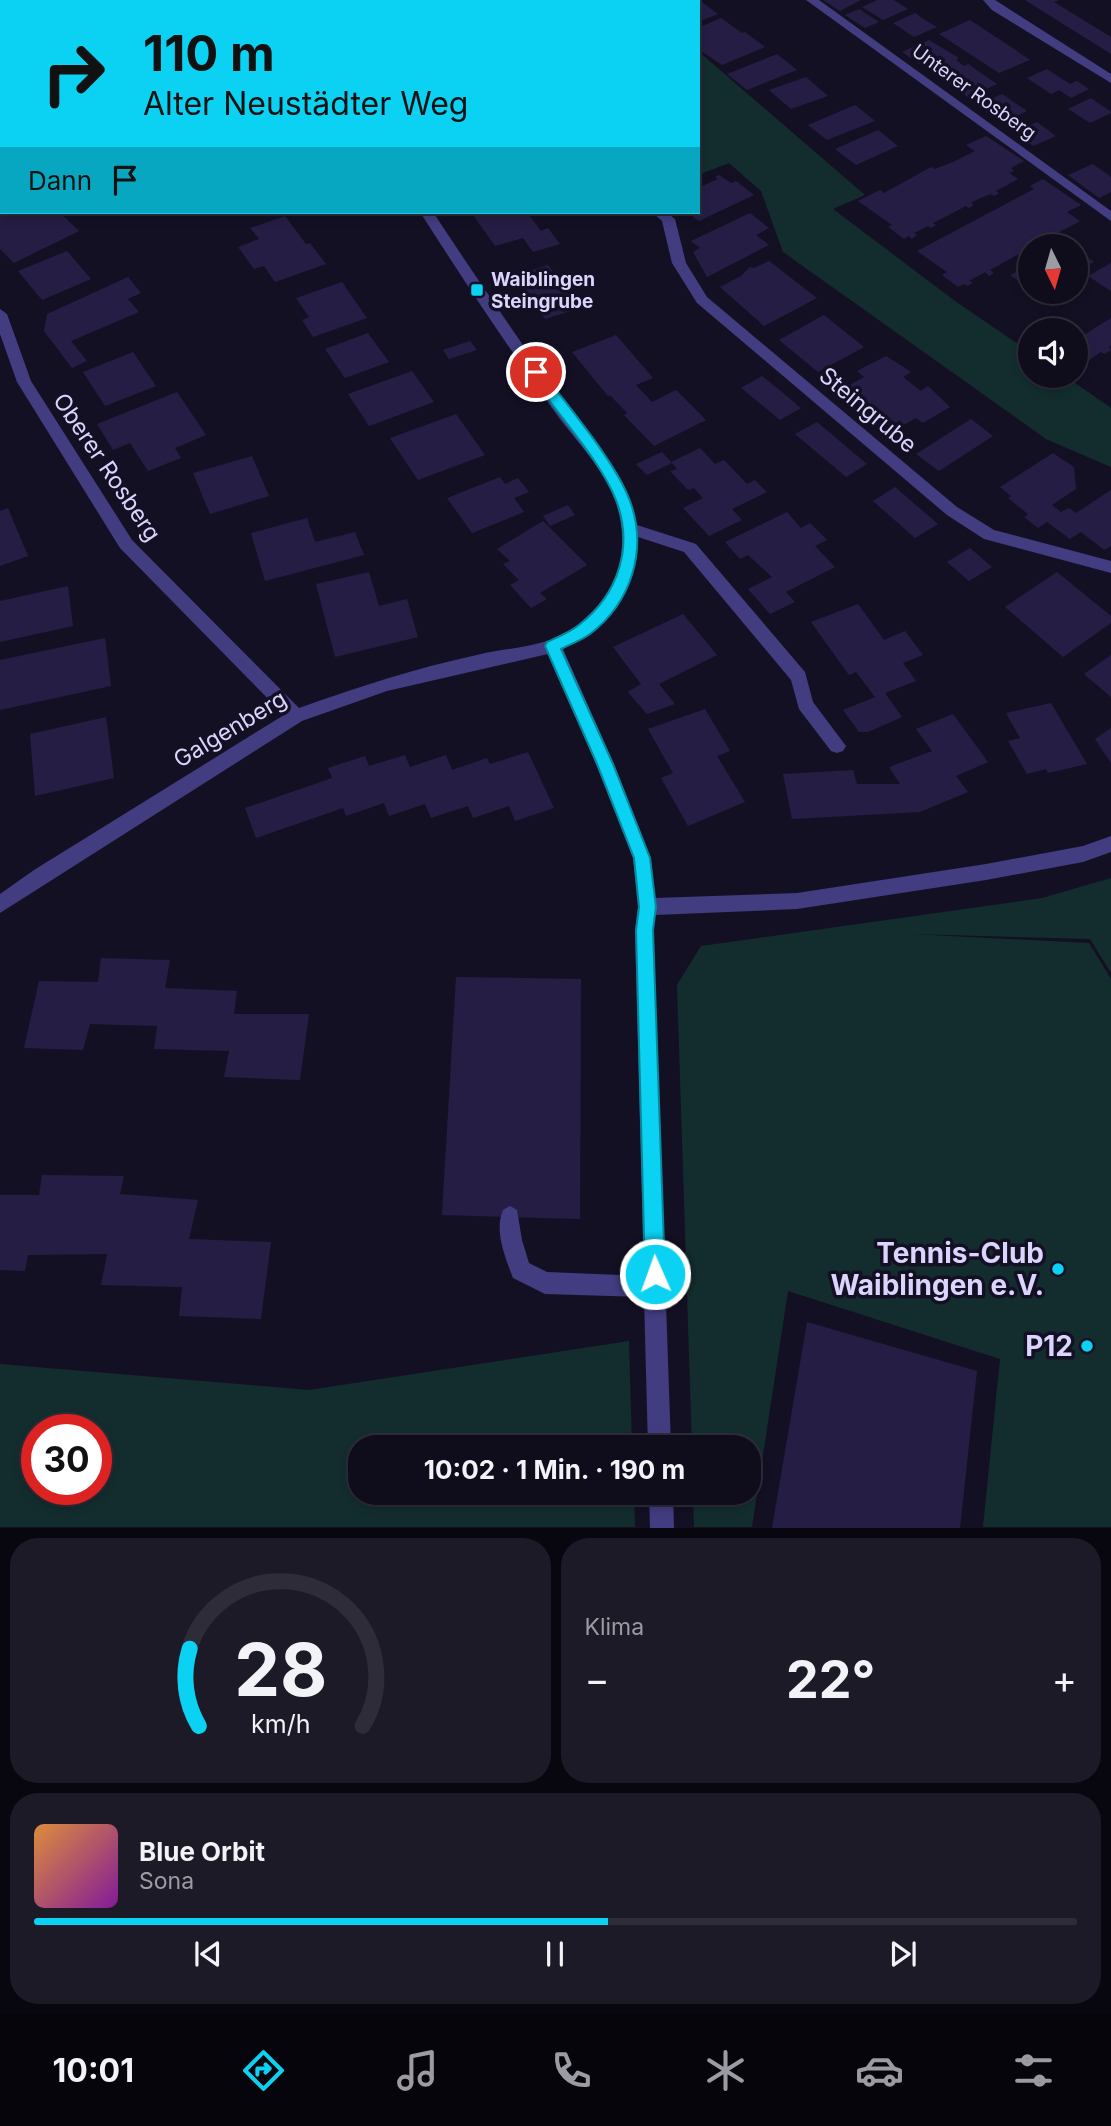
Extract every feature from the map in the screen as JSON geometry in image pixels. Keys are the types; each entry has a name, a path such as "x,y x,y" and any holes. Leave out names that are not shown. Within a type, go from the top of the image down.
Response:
{"street":[{"name":"Unterer Rosberg","path":"812,0 1111,217"},
{"path":"979,0 993,4 1111,79"},
{"name":"Galgenberg","path":"0,905 41,876 296,716 386,684 553,646 585,630 612,601 626,578 630,555 630,529 623,500 605,468 477,290 428,214"},
{"name":"Steingrube","path":"661,214 668,219 679,263 702,300 953,511 990,535 1111,567"},
{"name":"Oberer Rosberg","path":"0,314 23,382 126,544 296,716"},
{"path":"630,529 690,548 799,677 805,704 837,746"},
{"path":"553,646 605,764 642,858 648,907 644,930 660,1435"},
{"path":"648,907 797,901 986,872 1083,853 1111,844"},
{"path":"510,1217 511,1240 521,1270 545,1283 655,1287"},
{"path":"661,1505 662,1528"}],"green space":[{"path":"700,53 865,195 833,209 955,301 1018,344 1018,388 1082,388 1111,408 1111,467 1046,439 783,252 761,191 729,163 700,174"},
{"path":"1111,878 1111,973 1090,939 910,934 1089,943 1111,979 1111,1527 983,1527 1000,1359 788,1291 761,1468 761,1435 692,1435 677,985 701,946 1042,898"},
{"path":"629,1341 632,1435 348,1435 348,1505 634,1505 635,1527 0,1527 0,1364 309,1390"},
{"path":"693,1505 755,1505 752,1527 694,1527"}],"building":[{"path":"823,0 861,0 840,11"},
{"path":"877,0 894,0 908,9 883,20 862,7"},
{"path":"1025,0 1059,0 1054,2 1111,37 1111,54"},
{"path":"700,1 718,14 700,21"},
{"path":"859,9 879,22 865,28 845,15"},
{"path":"915,13 937,27 914,37 893,23"},
{"path":"721,18 765,47 722,65 700,50 700,27"},
{"path":"970,20 1030,60 999,73 939,34"},
{"path":"929,40 959,58 956,60 964,66 968,64 997,84 968,97 902,52"},
{"path":"777,54 797,70 747,90 727,74"},
{"path":"1047,69 1070,84 1077,81 1089,89 1071,98 1059,90 1051,94 1027,78"},
{"path":"806,77 828,96 791,109 769,90"},
{"path":"1002,94 1027,111 1002,123 976,105"},
{"path":"1091,98 1111,113 1090,123 1068,109"},
{"path":"855,105 875,121 827,140 808,125"},
{"path":"1037,122 1056,136 1033,146 1013,132"},
{"path":"878,130 898,146 856,165 835,149"},
{"path":"986,136 1024,161 1011,168 1014,171 1009,173 1018,179 996,191 999,193 994,196 991,194 978,199 971,203 974,205 969,208 966,206 933,223 936,225 931,228 928,226 914,233 917,235 912,239 909,236 904,239 888,227 892,225 858,201 880,190 884,193 931,167 935,169 975,151 966,145"},
{"path":"1093,164 1111,177 1111,192 1099,198 1068,175"},
{"path":"719,175 731,183 736,181 754,195 699,221 693,217 700,214 700,187 718,179 715,177"},
{"path":"1043,179 1081,205 1067,212 1080,221 1056,234 1018,234 1018,255 990,270 994,273 989,276 985,272 969,281 973,283 967,286 964,284 958,287 942,275 947,272 917,251 1034,189 1030,186"},
{"path":"750,213 769,228 756,235 769,245 707,277 693,252 700,248 691,241"},
{"path":"0,214 61,214 79,231 14,263 0,249"},
{"path":"528,214 541,231 548,228 560,244 533,252 523,238 495,246 473,215"},
{"path":"285,216 306,244 310,243 326,264 275,282 264,266 254,269 238,247 259,239 250,228"},
{"path":"67,251 91,279 42,300 18,271"},
{"path":"769,261 817,298 764,326 720,287 741,276 750,267 754,268"},
{"path":"1111,263 1111,291 1088,276"},
{"path":"548,265 580,308 545,319 514,276"},
{"path":"1018,271 1018,281 1010,275"},
{"path":"128,277 141,293 128,299 139,312 71,341 87,361 72,368 44,331 47,314"},
{"path":"342,282 367,318 313,337 302,320 309,317 296,298"},
{"path":"824,315 864,347 818,372 779,340"},
{"path":"1111,318 1111,350 1105,354 1101,352 1088,361 1088,332"},
{"path":"368,333 389,362 345,378 325,349"},
{"path":"616,335 653,378 636,385 652,402 676,390 706,420 654,446 624,415 627,413 608,396 572,352"},
{"path":"470,341 477,350 449,359 443,350"},
{"path":"133,352 156,386 105,406 83,372"},
{"path":"886,356 911,372 903,377 921,391 928,386 950,407 923,423 916,418 891,432 841,390 864,377 857,371"},
{"path":"412,371 434,402 369,426 348,394"},
{"path":"762,376 801,408 780,420 741,388"},
{"path":"177,392 206,435 175,448 181,458 148,471 130,443 113,450 97,424"},
{"path":"456,414 485,455 418,480 390,438"},
{"path":"971,419 993,436 939,471 916,454"},
{"path":"817,422 867,464 846,477 795,434"},
{"path":"700,448 715,464 724,460 747,484 755,480 767,492 732,509 742,520 709,536 683,508 703,498 694,488 688,490 670,471 677,469 672,463 647,475 636,464 662,452 671,462"},
{"path":"1053,453 1074,467 1076,489 1052,505 1061,512 1069,508 1076,513 1111,490 1111,546 1104,550 1081,532 1070,539 1047,522 1038,528 1024,517 1028,514 1008,498 1011,496 1000,487"},
{"path":"252,456 269,496 210,514 193,473"},
{"path":"500,477 505,484 518,478 529,492 514,498 524,512 472,533 447,498"},
{"path":"895,487 938,524 915,538 873,501"},
{"path":"568,505 575,515 550,526 543,516"},
{"path":"8,508 28,556 0,566 0,511"},
{"path":"787,512 801,528 810,523 827,540 815,546 835,567 786,592 795,602 770,614 748,589 772,577 748,555 740,559 725,542"},
{"path":"307,518 315,542 355,532 364,555 265,581 251,533"},
{"path":"543,521 587,565 540,593 547,599 531,608 510,585 519,580 503,564 510,561 497,549"},
{"path":"970,548 992,567 969,581 947,562"},
{"path":"369,572 379,606 407,599 418,637 335,657 316,584"},
{"path":"1057,572 1111,616 1111,623 1063,657 1005,607"},
{"path":"68,586 73,626 0,642 0,601"},
{"path":"858,604 884,640 905,631 923,655 903,663 916,681 885,693 902,717 868,732 859,732 843,710 875,697 856,672 849,675 811,622"},
{"path":"683,614 717,655 659,684 675,704 647,714 628,692 641,684 613,647"},
{"path":"105,638 111,686 0,710 0,660"},
{"path":"1111,655 1111,697 1084,674"},
{"path":"1051,703 1087,764 1048,773 1046,769 1027,774 1008,741 1020,738 1006,713"},
{"path":"705,709 730,751 717,756 745,802 688,826 661,778 673,773 648,729"},
{"path":"953,714 988,762 956,776 968,792 920,812 792,819 783,774 853,770 857,784 900,784 889,767 932,751 916,729"},
{"path":"106,717 114,778 35,796 30,734"},
{"path":"1111,728 1111,763 1095,739"},
{"path":"528,752 554,808 515,821 509,806 473,818 468,806 431,818 425,804 389,816 384,803 346,816 343,808 256,838 245,808 332,778 328,768 365,756 369,766 405,755 410,767 446,755 452,770 487,758 490,764"},
{"path":"101,958 170,960 165,988 237,991 234,1014 309,1014 300,1080 224,1077 229,1051 154,1049 157,1026 90,1024 83,1050 24,1048 39,981 98,982"},
{"path":"456,977 581,979 580,1219 442,1215"},
{"path":"42,1175 124,1176 120,1194 198,1200 189,1239 271,1242 261,1319 179,1316 182,1287 101,1285 107,1254 28,1255 25,1271 0,1270 0,1195 39,1195"},
{"path":"807,1322 977,1371 960,1528 772,1528"}],"place":[{"name":"Waiblingen Steingrube","path":"477,290"},
{"name":"Tennis-Club Waiblingen e.V.","path":"1058,1269"},
{"name":"P12","path":"1087,1346"}],"route":[{"path":"536,372 605,468 623,500 630,529 630,555 626,578 612,601 585,630 553,646 605,764 642,858 648,907 644,930 655,1274"}]}
